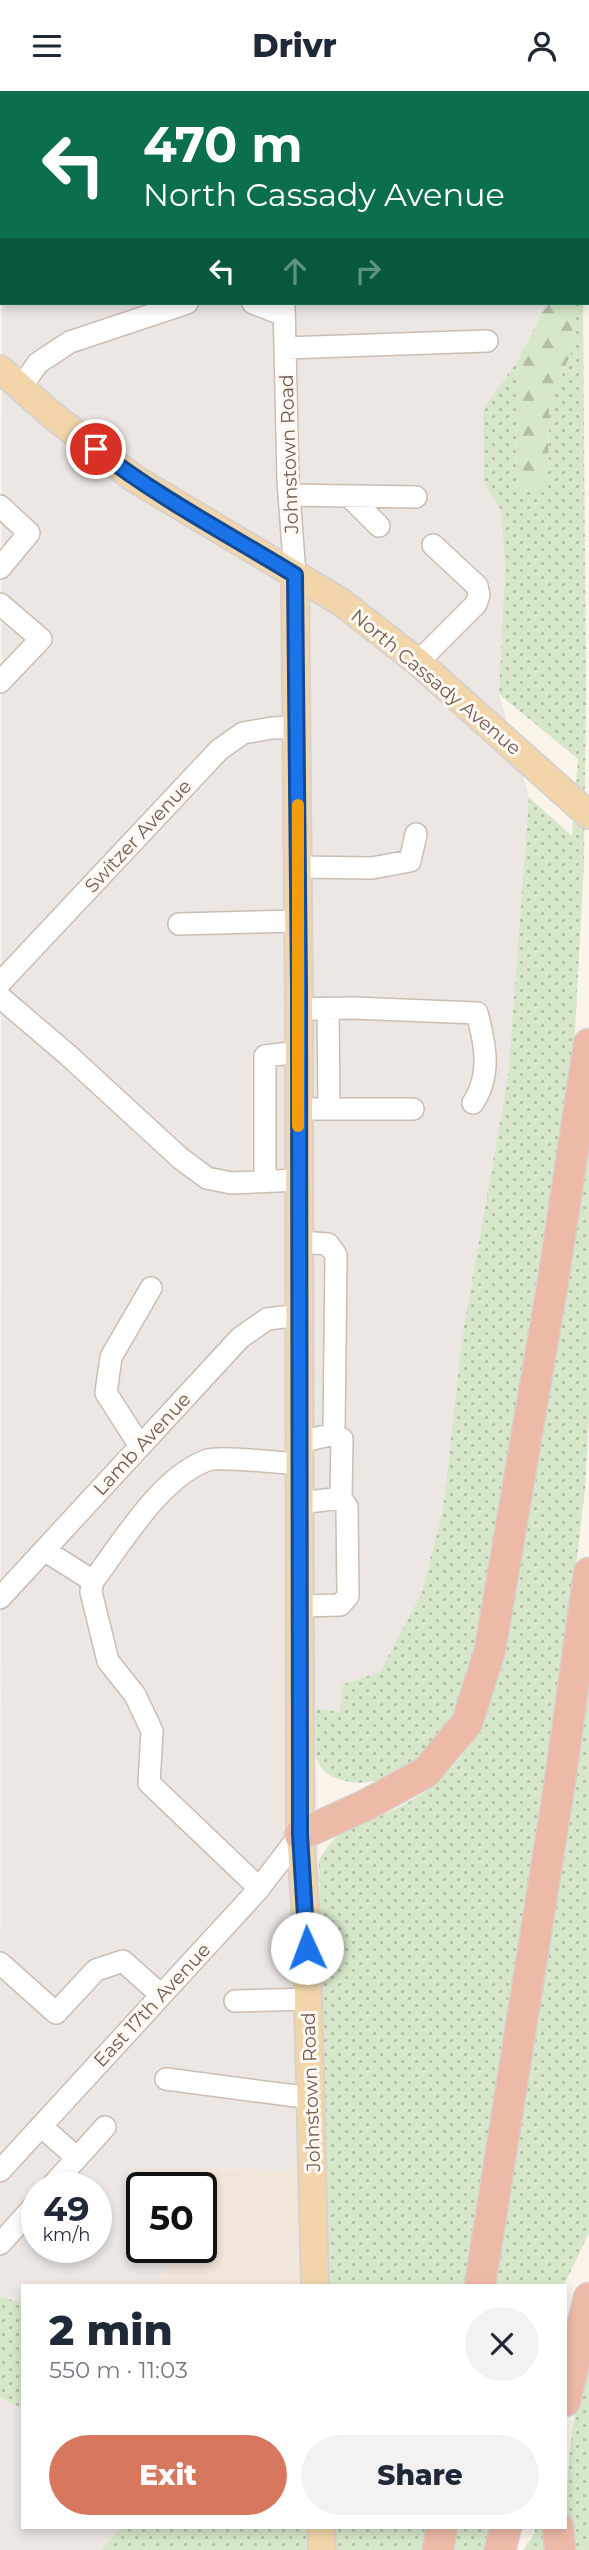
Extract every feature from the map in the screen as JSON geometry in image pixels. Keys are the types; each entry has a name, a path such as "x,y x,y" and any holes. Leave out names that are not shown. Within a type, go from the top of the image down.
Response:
{"highway":[{"path":"300,1835 368,1804 426,1772 467,1723 490,1650 553,1281 589,1044"},
{"path":"481,2284 560,1780 589,1573"},
{"path":"567,2326 589,2283"},
{"path":"567,2392 589,2298"},
{"path":"438,2550 442,2529"},
{"path":"500,2550 505,2529"},
{"path":"558,2529 560,2550"}],"main road":[{"name":"North Cassady Avenue","path":"0,369 135,479 341,602 418,662 589,815"},
{"name":"Johnstown Road","path":"295,575 299,1009 300,1835 309,1999 315,2284"},
{"path":"321,2529 322,2550"}],"street":[{"path":"20,387 38,363 70,342 181,305"},
{"path":"263,305 284,309"},
{"name":"Johnstown Road","path":"284,309 289,495 295,575"},
{"path":"285,348 487,341"},
{"path":"289,495 416,497"},
{"path":"350,496 379,526"},
{"path":"0,506 29,533 0,568"},
{"path":"418,662 476,604 479,595 477,586 433,545"},
{"path":"0,604 41,639 0,682"},
{"name":"Switzer Avenue","path":"0,983 219,750 243,733 297,727"},
{"path":"298,867 372,868 410,861 416,834"},
{"path":"179,924 298,921"},
{"path":"0,997 68,1055 180,1158 207,1178 232,1183 299,1179"},
{"path":"299,1009 477,1013 487,1050 480,1093 473,1103"},
{"path":"328,1009 329,1109"},
{"path":"265,1181 265,1056 299,1052"},
{"path":"298,1109 413,1109"},
{"path":"299,1242 327,1244 336,1255 334,1434"},
{"path":"140,1445 106,1393 111,1357 150,1288"},
{"name":"Lamb Avenue","path":"0,1598 240,1338 267,1319 300,1315"},
{"path":"259,1888 149,1783 152,1731 135,1695 108,1661 91,1592 93,1581 147,1510 179,1475 209,1459 300,1453 334,1434"},
{"path":"300,1606 340,1605 348,1596 347,1507 341,1498 342,1440 334,1434"},
{"path":"300,1503 341,1498"},
{"path":"44,1550 93,1581"},
{"name":"East 17th Avenue","path":"0,2171 259,1888 300,1835"},
{"path":"0,1963 56,2013 96,1970 123,1961 161,1995"},
{"path":"235,2001 309,1999"},
{"path":"166,2079 311,2098"},
{"path":"41,2126 77,2158"},
{"path":"64,2172 105,2127"},
{"path":"0,2244 21,2221"}],"shaded area":[{"path":"2,305 548,305 518,360 483,411 484,482 501,510 505,567 499,694 529,797 508,1077 463,1331 443,1510 421,1594 380,1672 343,1684 341,1713 315,1709 326,2171 209,2168 207,2172 126,2172 126,2263 167,2263 157,2284 21,2284 21,2302 0,2297"},
{"path":"208,2168 326,2171 330,2284 157,2284 167,2263 217,2263 217,2172 206,2172"},
{"path":"0,2397 21,2408 21,2529 119,2529 101,2550 0,2550"}],"green space":[{"path":"548,305 576,305 576,340 549,407 548,472 542,486 524,492 516,483 518,360"},
{"path":"576,305 583,305 586,689 584,864 574,1049 468,1689 453,1720 419,1757 390,1776 358,1783 335,1777 320,1766 315,1751 315,1708 340,1712 343,1684 380,1672 421,1594 443,1510 463,1331 508,1077 529,797 572,836 578,759 499,694 505,567 501,510 484,482 483,410 518,360 516,483 548,472 549,407 576,340"},
{"path":"589,1133 589,1418 585,1488 564,1674 465,2284 330,2284 319,1860 340,1834 411,1801 449,1771 475,1734 485,1713 499,1664"},
{"path":"589,1653 589,2233 564,2284 490,2284"},
{"path":"0,2297 21,2302 21,2408 0,2397"},
{"path":"589,2349 589,2550 569,2550 567,2498 570,2449 577,2400"},
{"path":"119,2529 306,2529 307,2550 101,2550"},
{"path":"334,2529 427,2529 424,2550 335,2550"},
{"path":"452,2529 494,2529 489,2550 449,2550"},
{"path":"535,2529 542,2529 545,2550 523,2550"}],"slow traffic":[{"path":"298,805 298,1126"}],"route":[{"path":"96,449 135,479 182,509 295,575 299,988 300,1835 307,1948"}]}
